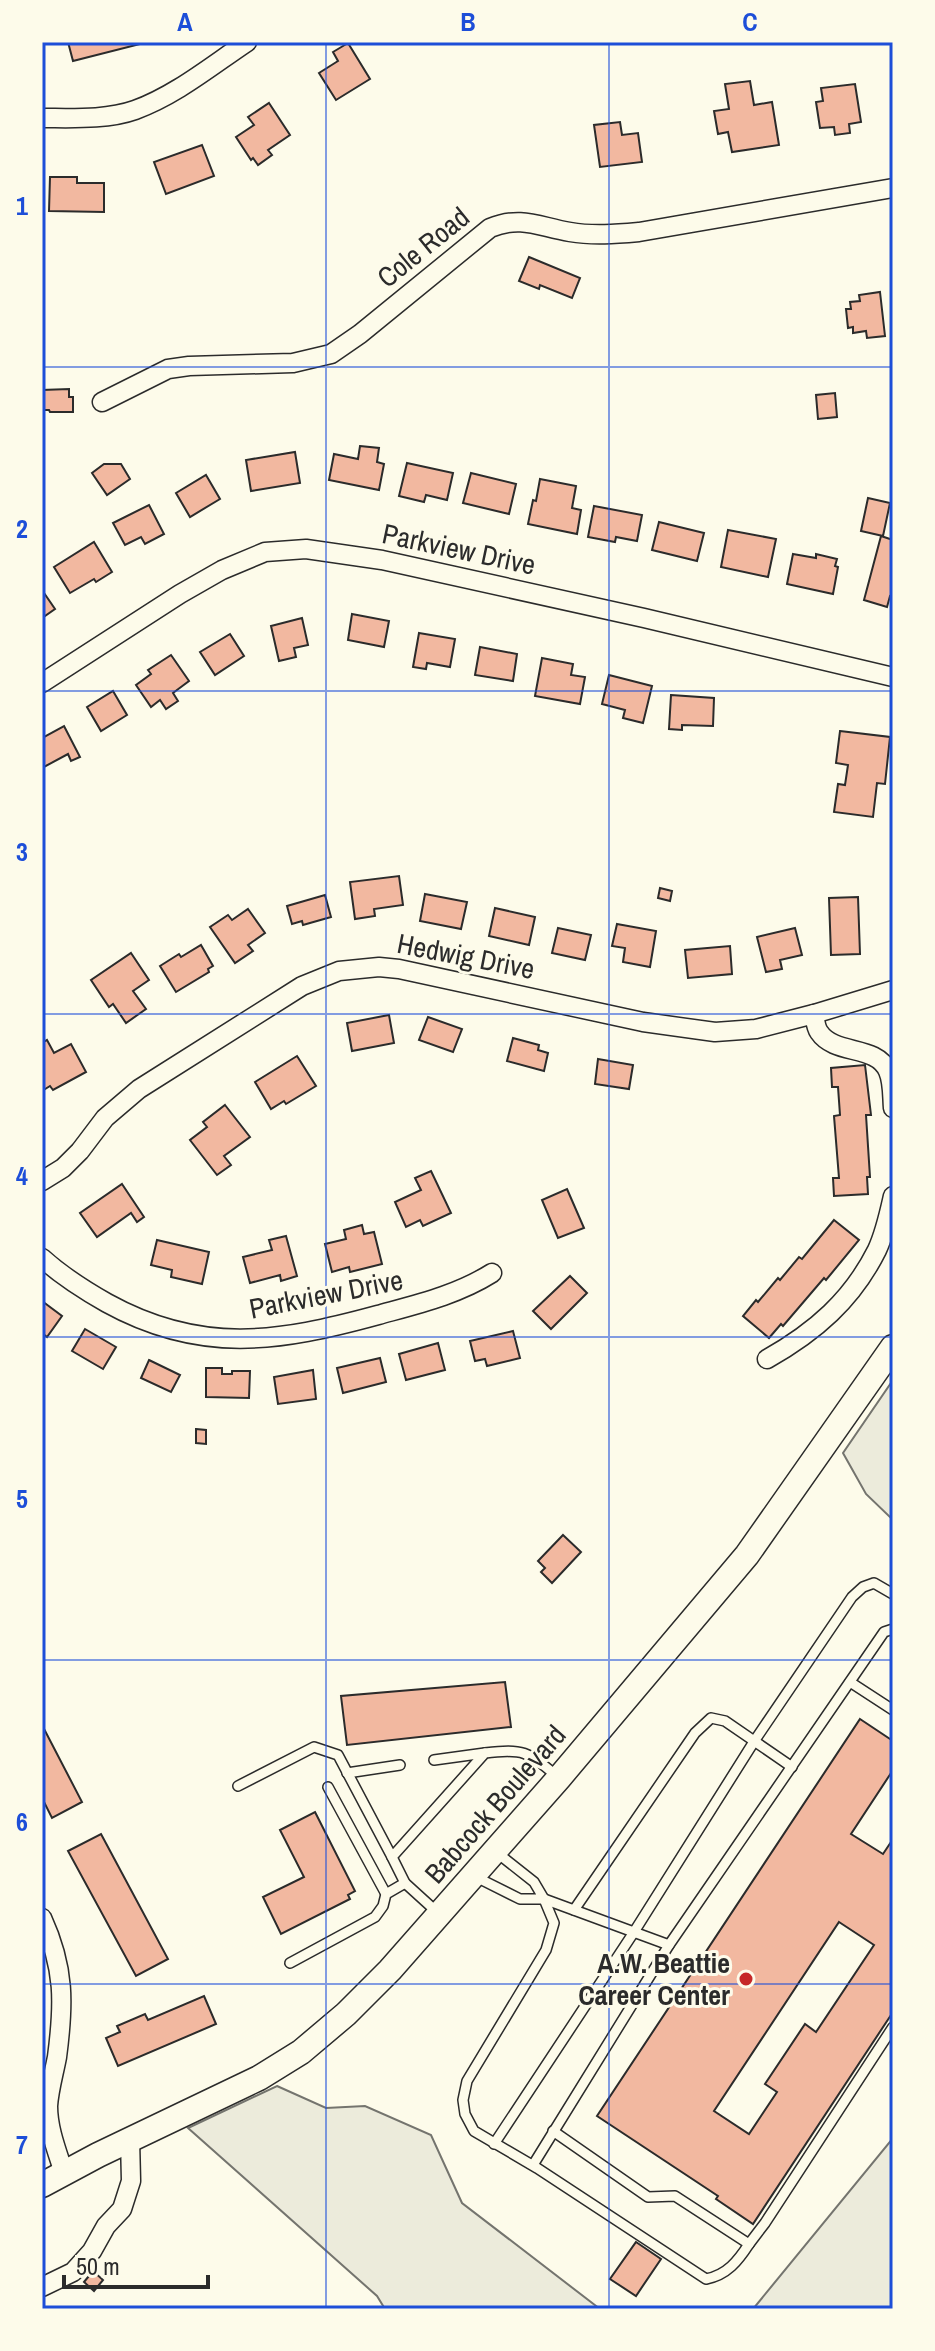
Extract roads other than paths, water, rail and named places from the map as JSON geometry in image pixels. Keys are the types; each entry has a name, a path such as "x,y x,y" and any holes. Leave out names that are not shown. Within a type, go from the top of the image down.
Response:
{"main road":[{"name":"Babcock Boulevard","path":"42,2185 232,2091 301,2052 365,1996 559,1778 747,1555 893,1347"}],"street":[{"path":"42,118 110,116 134,111 176,90 219,50 247,42"},
{"name":"Cole Road","path":"102,402 168,369 293,363 331,354 490,228 505,222 523,221 568,232 610,235 893,188"},
{"name":"Parkview Drive","path":"42,683 222,570 265,552 306,549 382,560 893,677"},
{"name":"Hedwig Drive","path":"42,1181 63,1168 105,1118 139,1089 302,986 339,971 379,967 399,969 643,1022 694,1030 735,1032 814,1014 893,990"},
{"path":"814,1014 818,1031 826,1039 871,1054 882,1062 889,1073 893,1108"},
{"path":"767,1359 821,1324 845,1297 877,1249 893,1196"},
{"name":"Parkview Drive","path":"42,1258 88,1292 141,1320 171,1330 223,1340 284,1336 348,1323 453,1293 492,1273"},
{"path":"42,1918 53,1942 62,1981 60,2027 46,2130 64,2173"},
{"path":"42,2287 73,2272 122,2209 131,2181 130,2139"}],"lane":[{"path":"494,2144 634,1932 755,1740 852,1597 863,1587 874,1583 893,1594"},
{"path":"533,2165 669,1945 884,1632 893,1629"},
{"path":"850,1682 893,1710"},
{"path":"574,1910 695,1733 711,1718 725,1721 792,1767"},
{"path":"238,1786 314,1747 338,1755 405,1883 439,1914"},
{"path":"434,1760 510,1750 532,1755 559,1778"},
{"path":"392,1857 485,1753"},
{"path":"347,1773 400,1765"},
{"path":"290,1963 375,1917 383,1906 386,1894 328,1787"},
{"path":"495,1851 534,1882 554,1923 546,1950 467,2081 463,2100 465,2114 474,2131 533,2165 706,2279 718,2277 737,2262 893,2027"},
{"path":"473,1876 520,1899 544,1899 669,1945"},
{"path":"386,1894 405,1883"},
{"path":"553,2131 648,2197 675,2196 749,2244"}],"place":[{"name":"A.W. Beattie Career Center","path":"746,1979"}]}
